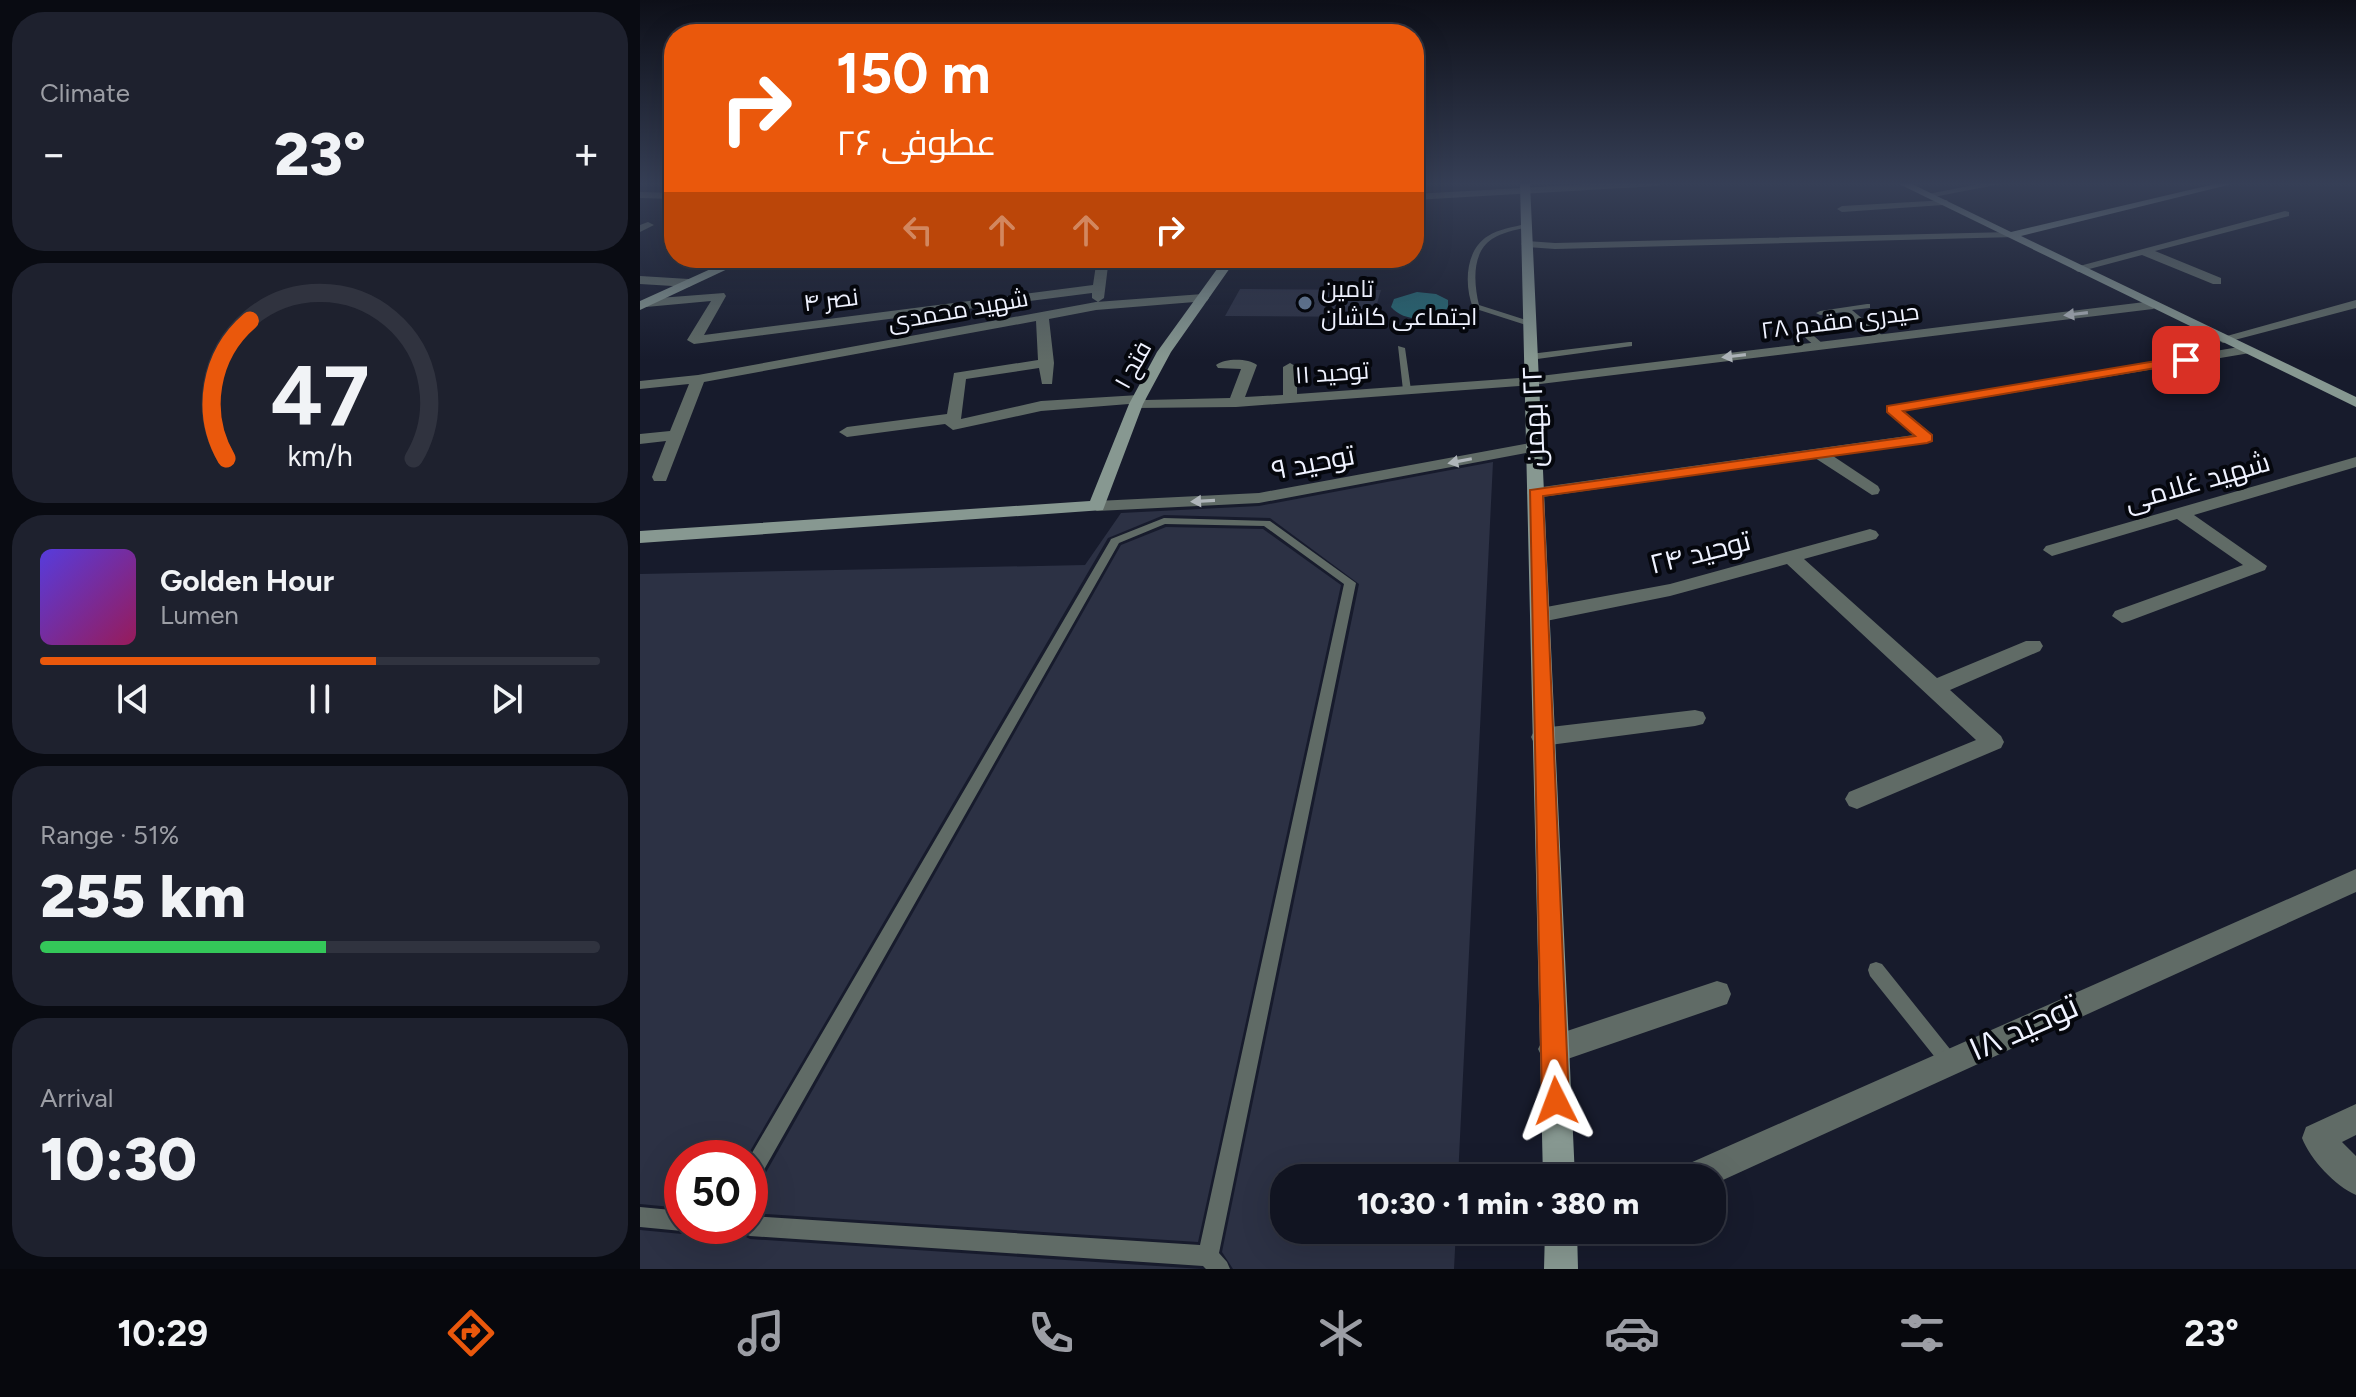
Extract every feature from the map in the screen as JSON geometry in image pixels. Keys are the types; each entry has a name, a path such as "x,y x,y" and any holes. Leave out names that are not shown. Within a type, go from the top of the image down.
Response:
{"street":[{"name":"٢٢ بهمن","path":"1526,242 1536,447 1542,737 1558,1164"},
{"path":"1545,242 1555,246 1712,242"},
{"path":"2026,242 2356,403"},
{"path":"2078,268 2182,242"},
{"path":"2146,252 2217,281"},
{"path":"643,304 723,268"},
{"path":"1096,306 1102,268"},
{"name":"فتح ۱","path":"1097,506 1137,402 1164,352 1224,268"},
{"path":"640,280 689,283"},
{"name":"نصر ۴","path":"643,304 720,296 694,340 1099,288"},
{"name":"شهید محمدی","path":"640,385 698,379 1096,306 1203,298"},
{"path":"2223,339 2356,304"},
{"name":"حیدری مقدم ۲۸","path":"1532,381 2153,305"},
{"path":"1042,317 1047,381"},
{"path":"1535,493 1927,438 1892,409 2245,350"},
{"path":"847,432 954,418 959,376 1047,363"},
{"path":"1223,365 1250,365 1236,403"},
{"path":"1290,367 1290,399"},
{"path":"660,477 698,379"},
{"name":"توحید ۱۱","path":"954,418 953,425 1041,406 1137,402 1236,403 1532,381"},
{"path":"640,439 676,435"},
{"name":"توحید ۹","path":"1097,506 1259,498 1536,447"},
{"path":"1821,455 1872,490"},
{"name":"شهید غلامی","path":"2052,550 2356,462"},
{"path":"640,537 1097,506"},
{"path":"2122,616 2258,566 2181,514"},
{"name":"توحید ۲۴","path":"1541,615 1670,590 1870,535"},
{"path":"1791,557 1993,742 1857,799"},
{"path":"1935,688 2033,646"},
{"path":"1542,737 1695,718"},
{"name":"توحید ۱۸","path":"1722,1164 1948,1060 2356,880"},
{"path":"1553,1049 1717,994"},
{"path":"2356,1119 2317,1138 2356,1179"},
{"path":"1561,1269 1562,1244"}],"lane":[{"path":"1483,242 1474,264 1471,291 1476,306 1529,324"},
{"path":"1820,313 1867,306"},
{"path":"1846,309 1880,338"},
{"path":"1803,331 1820,346"},
{"path":"1530,357 1629,344"},
{"path":"1401,348 1407,390"},
{"path":"768,1144 1115,541 1164,521 1266,523 1350,583 1214,1262 768,1227"},
{"path":"1876,970 1948,1060"},
{"path":"640,1217 664,1219"}],"shaded area":[{"path":"1417,292 1436,294 1448,300 1448,308 1427,318 1411,318 1391,307 1394,299"}],"building":[{"name":"تامین اجتماعی کاشان","path":"1240,289 1381,290 1373,317 1225,316"},
{"path":"1493,462 1459,1164 1270,1164 1270,1244 1455,1244 1454,1269 1233,1269 1222,1252 1359,584 1270,518 1164,515 1108,538 757,1140 664,1140 664,1206 640,1204 640,574 1085,565 1121,513 1259,506"},
{"path":"1166,527 1263,529 1341,585 1198,1242 768,1214 768,1169 1121,545"},
{"path":"640,1230 664,1232 664,1244 768,1244 768,1240 1202,1269 640,1269"}],"place":[{"name":"تامین اجتماعی کاشان","path":"1305,303"}],"route":[{"path":"1556,1101 1535,493 1927,438 1892,409 2186,360"}]}
